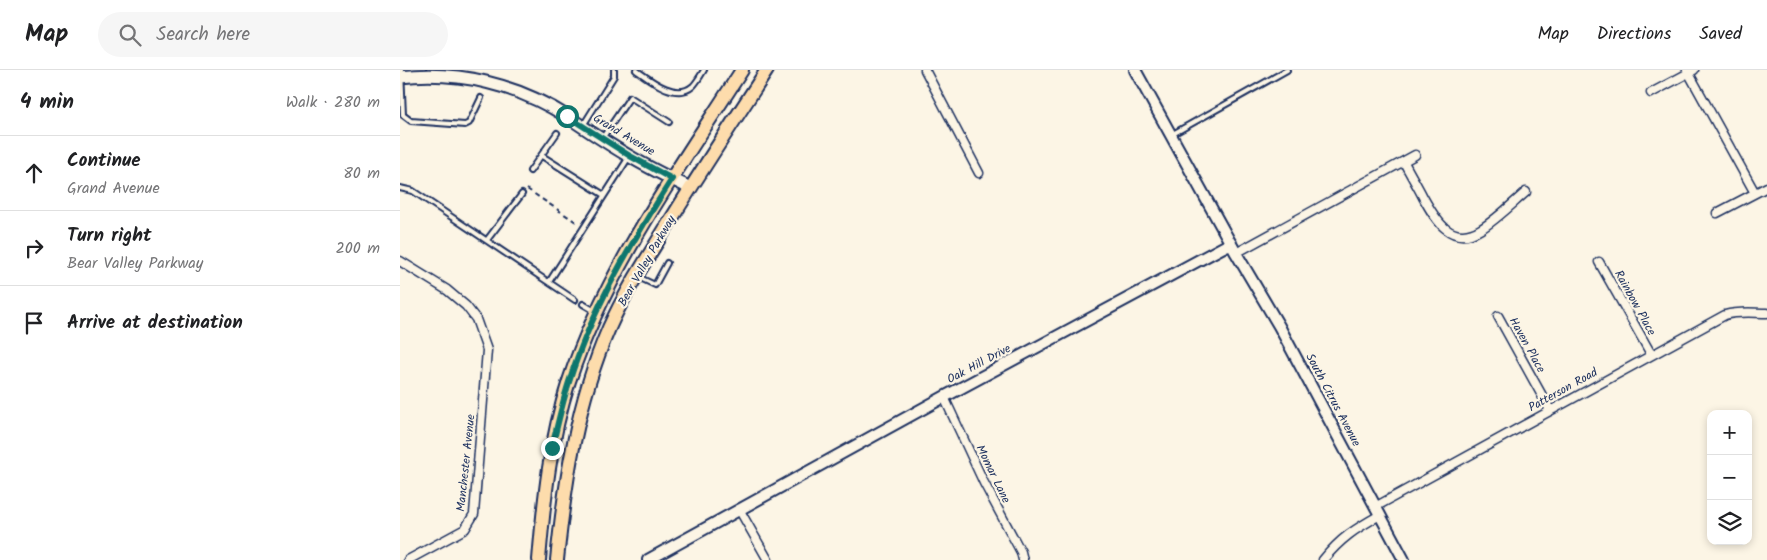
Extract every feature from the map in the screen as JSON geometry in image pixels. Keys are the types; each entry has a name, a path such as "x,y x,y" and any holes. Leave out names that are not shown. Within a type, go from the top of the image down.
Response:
{"main road":[{"name":"Bear Valley Parkway","path":"539,560 546,481 557,426 569,382 596,312 628,250 742,70"},
{"name":"Bear Valley Parkway","path":"557,560 562,514 577,422 608,330 636,276 766,70"},
{"name":"Grand Avenue","path":"400,77 440,72 491,82 527,94 567,116 630,156 690,188"}],"street":[{"path":"925,70 979,174"},
{"name":"South Citrus Avenue","path":"1135,70 1236,253 1279,326 1404,560"},
{"path":"1651,93 1690,71 1755,193"},
{"path":"1236,253 1416,155"},
{"path":"1404,162 1436,221 1446,230 1456,234 1468,235 1481,230 1526,192"},
{"path":"1717,213 1767,187"},
{"name":"Oak Hill Drive","path":"648,560 944,397 1231,243"},
{"name":"Manchester Avenue","path":"400,261 447,290 466,306 476,319 487,350 474,514 465,529 408,560"},
{"name":"Rainbow Place","path":"1599,262 1651,354"},
{"name":"Patterson Road","path":"1323,560 1338,542 1378,511 1550,410 1725,315 1736,312 1748,314 1767,312"},
{"name":"Haven Place","path":"1498,316 1550,410"},
{"name":"Momar Lane","path":"944,397 984,483 1021,552 1022,560"},
{"path":"740,509 768,560"}],"lane":[{"path":"401,70 403,115 411,121 465,125 469,123 482,98"},
{"path":"582,127 614,76 614,70"},
{"path":"636,70 662,88 676,92 692,87 704,70"},
{"path":"1171,134 1288,70"},
{"path":"602,139 630,97 669,122"},
{"path":"530,171 557,133"},
{"path":"542,156 604,195"},
{"path":"549,282 630,156"},
{"path":"400,188 413,191 575,300"},
{"path":"487,240 522,194"},
{"path":"636,276 655,285 667,263"},
{"path":"583,304 596,312"}],"path":[{"path":"525,188 583,227"}],"route":[{"path":"552,448 569,382 590,326 628,250 672,179 630,156 567,116"}]}
